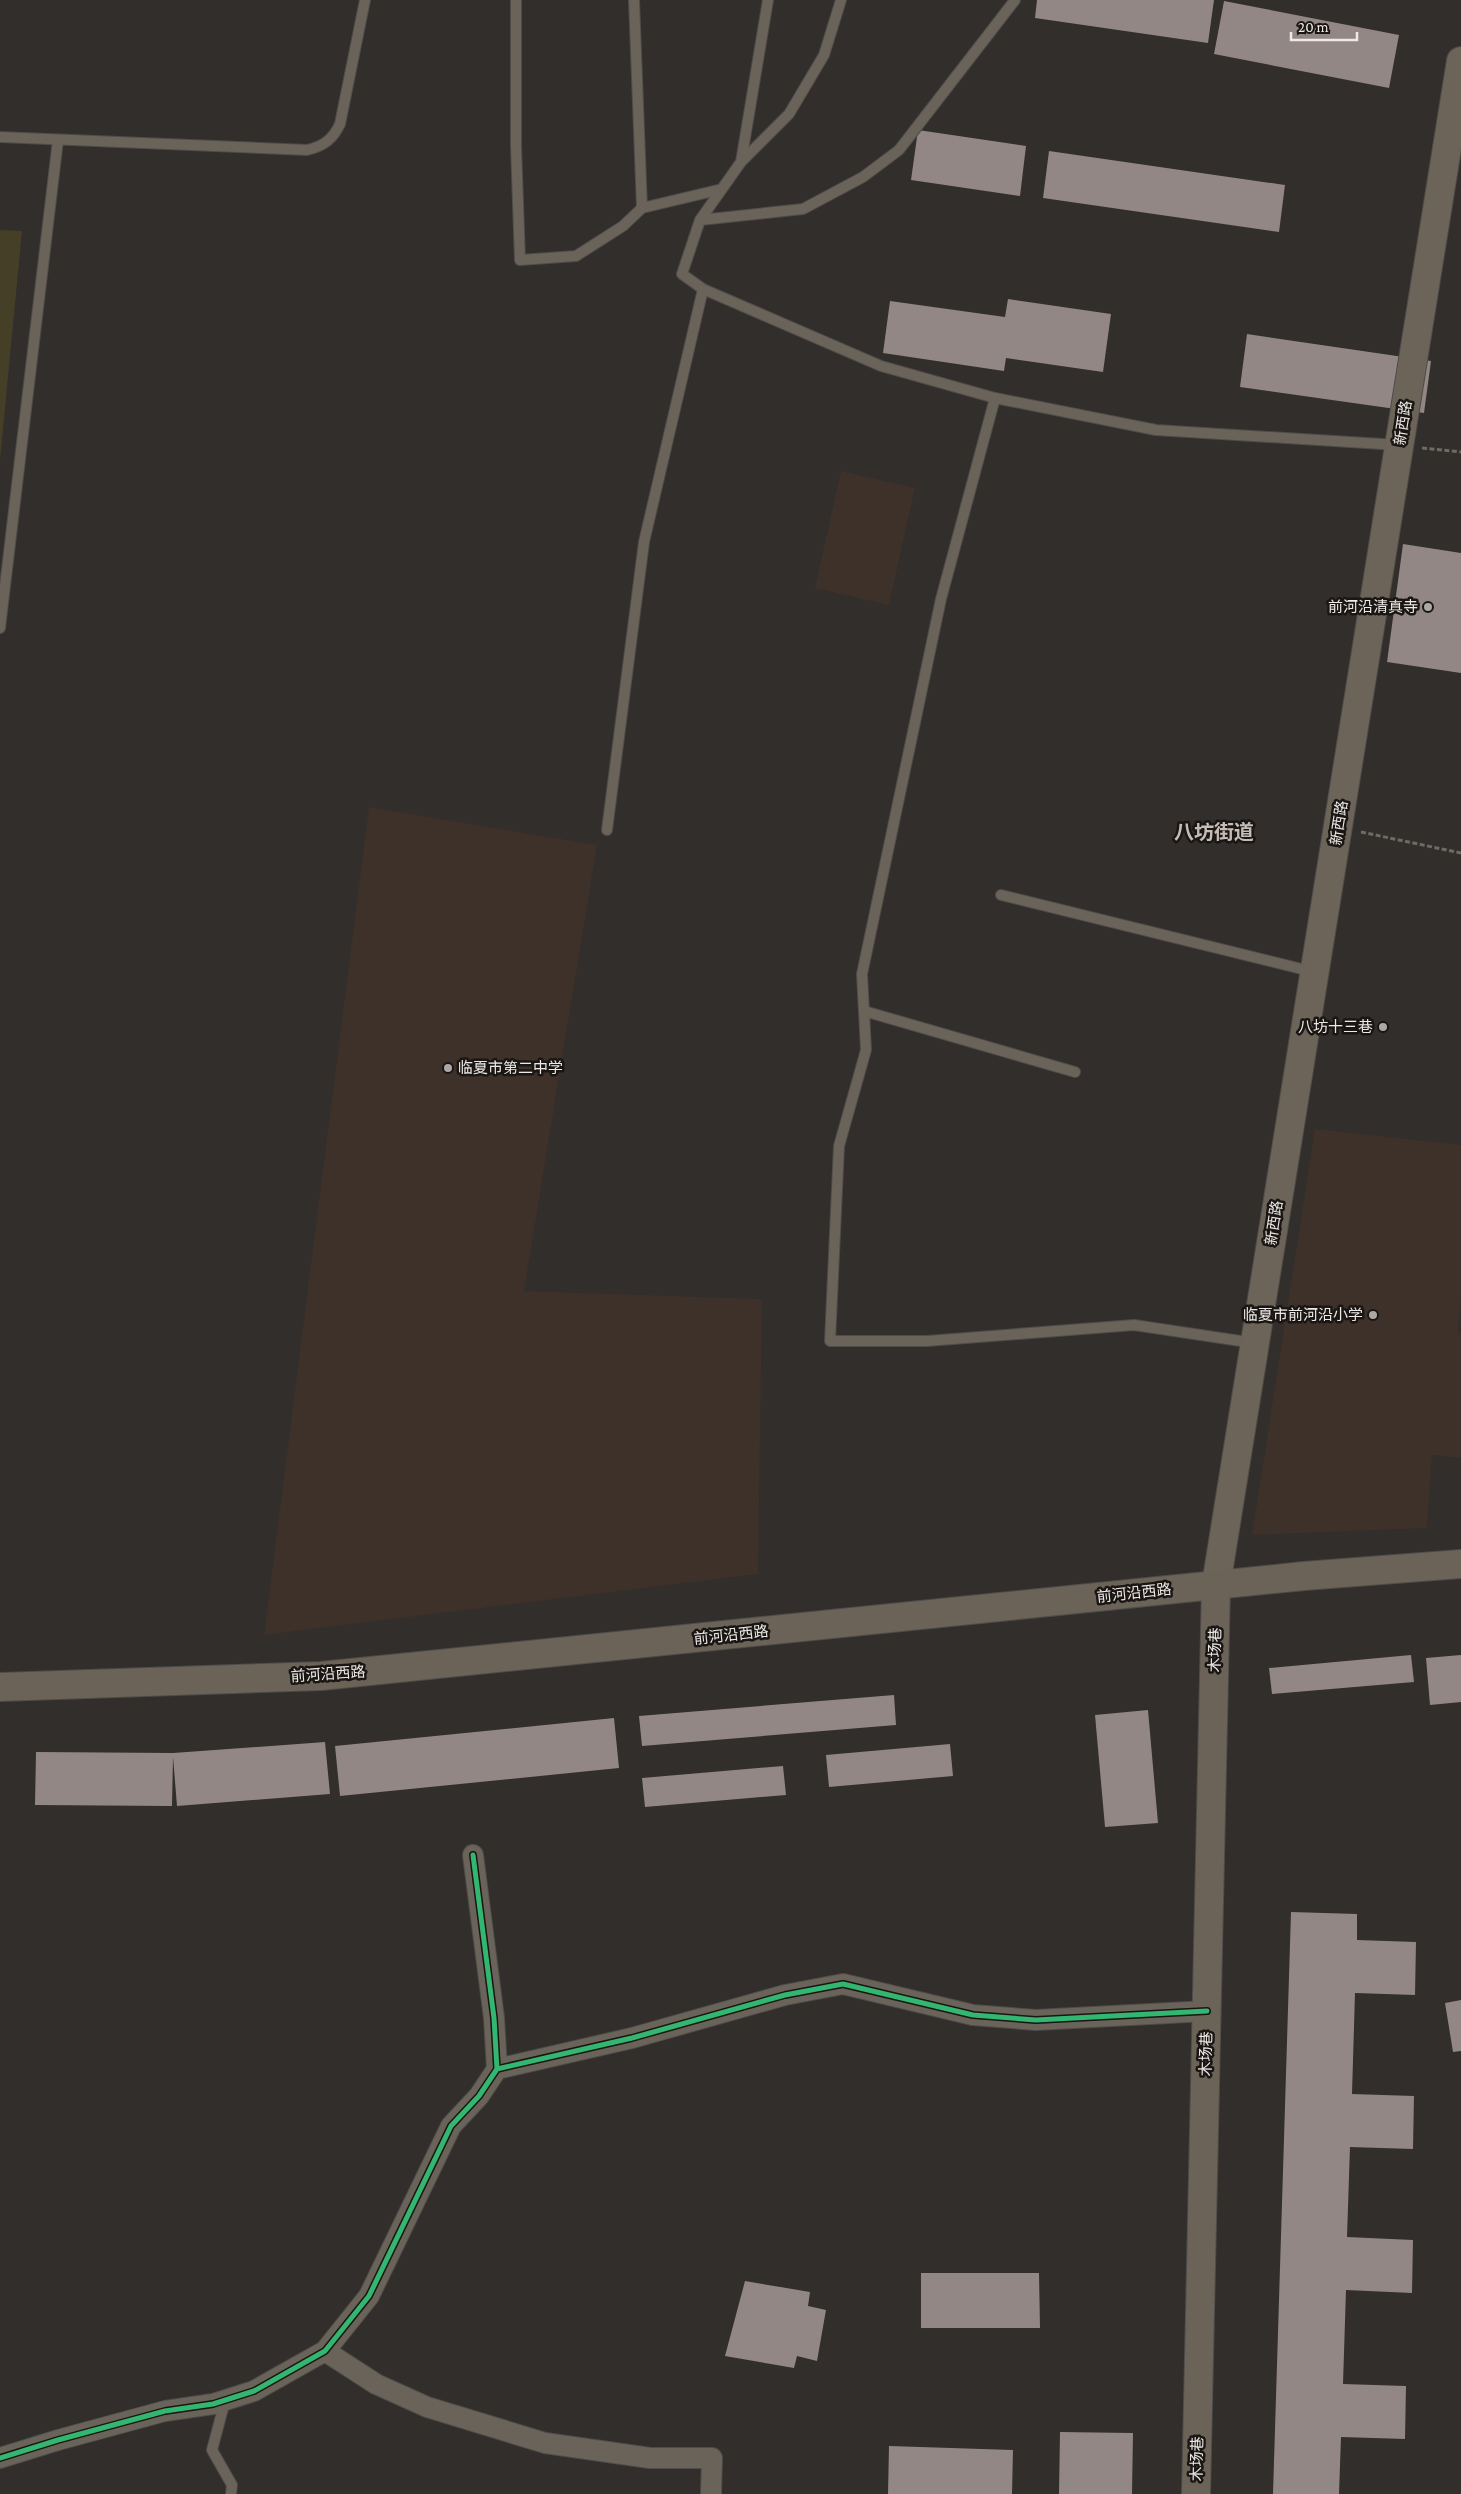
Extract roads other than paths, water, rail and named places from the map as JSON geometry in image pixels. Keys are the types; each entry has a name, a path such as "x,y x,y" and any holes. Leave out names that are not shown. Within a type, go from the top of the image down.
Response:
{"main road":[{"name":"新西路","path":"1216,1585 1461,61"},
{"name":"前河沿西路","path":"0,1687 321,1676 1216,1585 1461,1564"},
{"name":"木场巷","path":"1196,2494 1216,1585"}],"street":[{"path":"0,2458 165,2411 189,2409 225,2401 272,2383 326,2351 368,2296 451,2126 479,2096 497,2069 494,2018 473,1855"},
{"path":"497,2069 632,2038 786,1994 843,1984 973,2015 1036,2020 1207,2011"},
{"path":"326,2351 376,2384 427,2407 545,2443 650,2458 712,2458 711,2494"}],"lane":[{"path":"0,137 307,150 318,147 335,134 340,124 365,0"},
{"path":"516,0 516,146 520,260 576,256 623,226 642,208 722,189"},
{"path":"634,0 642,208"},
{"path":"741,162 768,0"},
{"path":"841,0 824,55 789,114 741,162 700,220 682,274 703,289 881,366 995,398 1156,430 1399,445"},
{"path":"700,220 803,209 863,177 899,150 1015,0"},
{"path":"0,628 58,140"},
{"path":"607,830 644,542 703,289"},
{"path":"995,398 933,638 862,974 866,1050 839,1146 830,1341 927,1342 1134,1325 1255,1343"},
{"path":"1001,895 1315,972"},
{"path":"864,1011 1075,1072"},
{"path":"225,2401 212,2450 232,2485 232,2494"}],"place":[{"name":"前河沿清真寺","path":"1428,607"},
{"name":"八坊十三巷","path":"1383,1027"},
{"name":"临夏市第二中学","path":"448,1068"},
{"name":"临夏市前河沿小学","path":"1373,1315"}],"district":[{"name":"八坊街道","path":"1214,832"}]}
